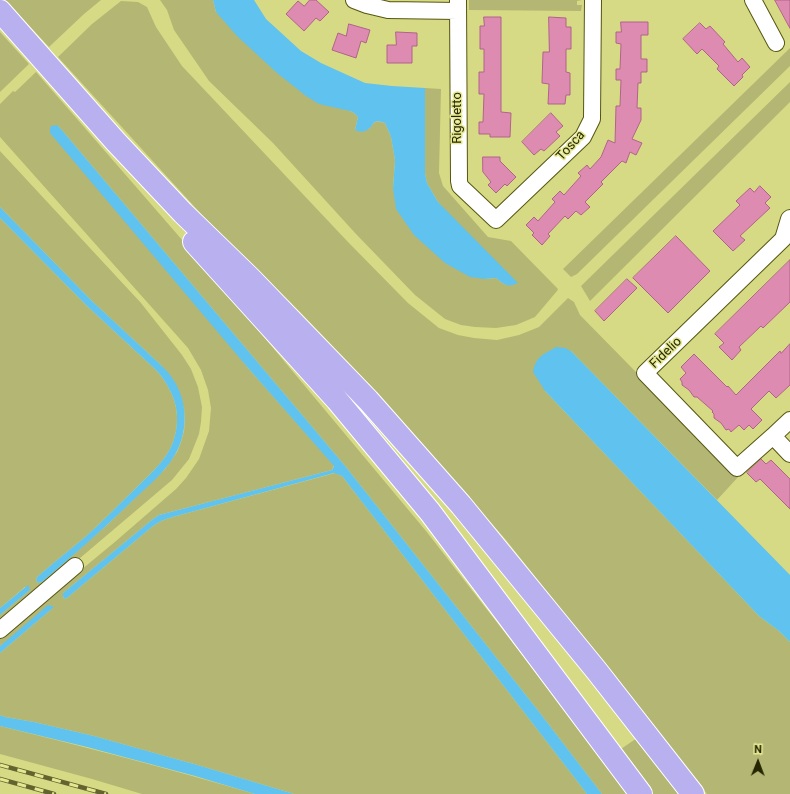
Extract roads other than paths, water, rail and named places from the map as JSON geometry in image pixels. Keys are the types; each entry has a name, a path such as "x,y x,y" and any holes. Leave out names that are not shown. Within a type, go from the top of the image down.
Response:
{"highway":[{"path":"0,11 116,142 368,400 476,524 596,670 693,794"},
{"path":"0,24 342,406 430,512 641,794"}],"street":[{"name":"Tosca","path":"496,220 583,137 592,119 593,0"},
{"path":"753,0 776,43"},
{"path":"363,2 388,10 458,5"},
{"name":"Rigoletto","path":"458,5 459,181 460,186 496,220"},
{"name":"Fidelio","path":"773,436 738,468 645,373 783,239 790,218"},
{"path":"790,420 773,436 790,454"},
{"path":"0,630 75,566"}],"water":[{"path":"213,0 254,0 266,19 301,51 321,63 365,83 425,88 425,173 427,183 438,202 518,283 509,285 504,284 496,278 485,279 470,277 445,263 414,235 396,209 393,188 395,160 391,137 385,123 376,121 367,130 363,132 357,131 355,130 358,117 354,113 319,104 306,96 277,73 237,36 216,12"},
{"path":"57,125 346,467 602,794 587,794 342,476 334,473 161,521 64,599 63,593 159,515 332,470 334,466 248,368 50,133 51,126"},
{"path":"0,207 92,301 162,366 172,378 181,395 185,414 183,434 180,443 171,461 161,473 95,536 42,582 38,583 36,580 37,577 91,532 148,476 168,453 174,439 177,411 168,386 157,371 87,306 0,218"},
{"path":"556,347 565,348 571,351 790,575 790,642 779,631 759,616 545,391 533,372 534,367 541,356"},
{"path":"28,585 30,590 0,615 0,608"},
{"path":"48,605 54,607 0,653 0,646"},
{"path":"0,715 94,736 294,794 255,794 87,747 0,726"}],"railway":[{"path":"0,765 106,794"},
{"path":"0,779 54,794"}]}
